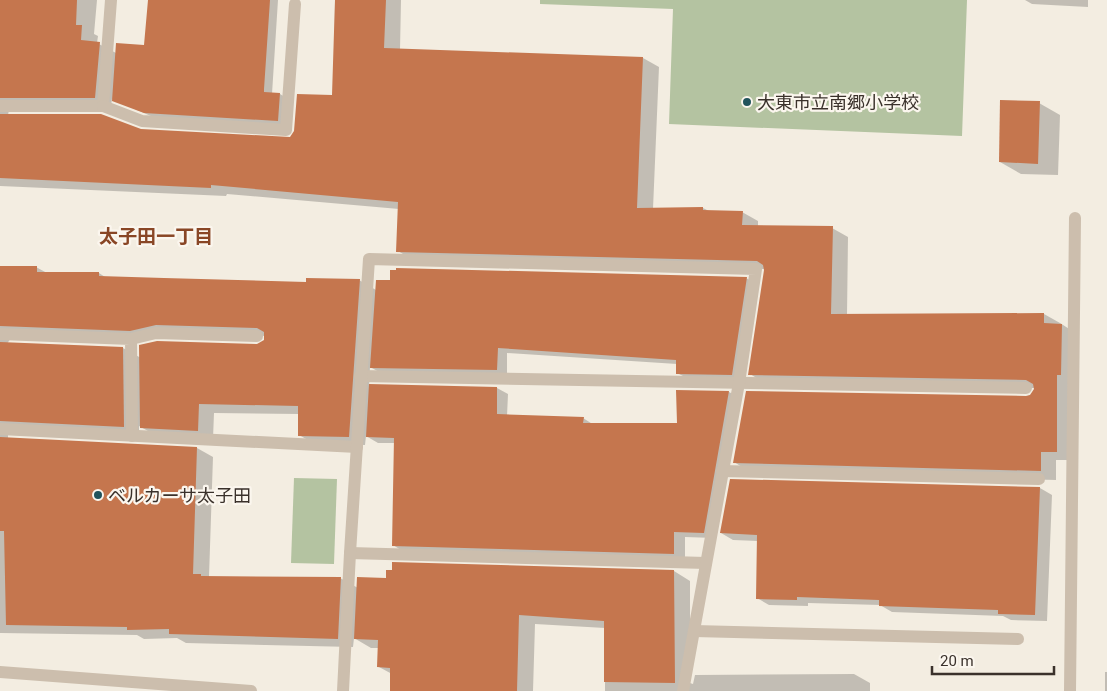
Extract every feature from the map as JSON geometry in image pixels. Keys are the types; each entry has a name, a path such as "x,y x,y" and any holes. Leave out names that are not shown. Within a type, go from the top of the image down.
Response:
{"street":[{"path":"103,106 111,0"},
{"path":"0,106 103,106 142,121 286,130 295,4"},
{"path":"1070,691 1075,218"},
{"path":"343,691 360,376 369,259 756,269 738,383 683,691"},
{"path":"0,334 131,339 156,333 258,336"},
{"path":"131,339 132,436"},
{"path":"360,376 1026,388"},
{"path":"0,429 357,447"},
{"path":"722,470 1039,479"},
{"path":"350,553 706,563"},
{"path":"694,631 1018,639"},
{"path":"0,672 251,691"}],"green space":[{"path":"540,0 967,0 962,136 669,124 673,9 540,4"},
{"path":"294,478 337,479 334,564 291,563"}],"building":[{"path":"0,0 77,0 76,25 82,25 81,40 100,42 95,98 0,98"},
{"path":"148,0 270,0 264,92 280,93 278,121 144,113 112,101 116,43 144,45"},
{"path":"335,0 386,0 384,48 643,57 637,208 703,207 703,210 743,211 742,225 833,226 831,314 1044,313 1044,323 1062,324 1061,375 1057,375 1057,452 1041,452 1041,471 733,463 746,391 1026,396 1030,395 1034,389 1033,384 1026,380 748,375 764,270 763,265 757,261 396,252 398,202 211,185 211,188 0,178 0,114 101,114 141,129 290,137 294,131 297,94 332,95"},
{"path":"1000,100 1040,101 1038,164 999,162"},
{"path":"0,266 37,266 37,272 99,272 99,276 306,282 306,278 360,279 349,437 298,436 298,406 199,404 198,431 140,428 139,345 157,341 257,344 264,340 264,332 257,328 156,325 130,331 0,326"},
{"path":"396,268 747,277 732,375 676,374 676,360 498,348 497,370 370,368 376,280 390,280 390,270 396,270"},
{"path":"0,342 123,347 124,427 0,421"},
{"path":"369,384 497,387 497,414 584,417 583,423 677,423 676,390 729,391 704,533 674,532 674,554 392,546 394,438 366,437"},
{"path":"0,437 197,447 193,574 201,574 201,576 341,577 338,639 169,634 169,629 127,630 127,627 6,625 4,531 0,531"},
{"path":"730,479 1040,487 1035,615 998,614 998,610 879,606 879,600 797,597 797,600 756,599 757,535 720,533"},
{"path":"392,562 674,570 675,683 604,682 604,621 519,615 517,691 390,691 390,668 377,667 378,640 354,639 357,577 386,578 386,570 392,570"}],"place":[{"name":"大東市立南郷小学校","path":"747,102"},
{"name":"ベルカーサ太子田","path":"98,495"}],"district":[{"name":"太子田一丁目","path":"156,236"}]}
